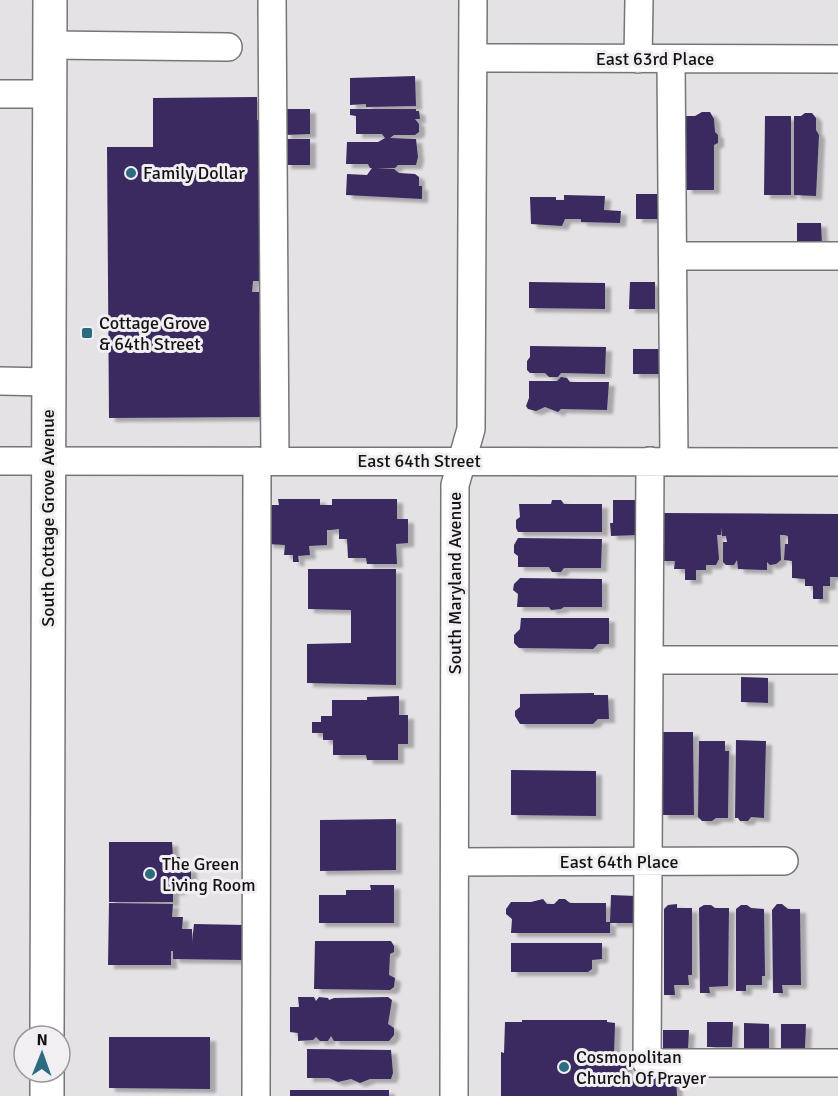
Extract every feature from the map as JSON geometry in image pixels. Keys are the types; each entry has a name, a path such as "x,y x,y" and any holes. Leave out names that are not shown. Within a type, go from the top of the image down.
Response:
{"main road":[{"name":"South Cottage Grove Avenue","path":"47,1024 50,0"}],"street":[{"path":"256,1096 272,0"},
{"name":"South Maryland Avenue","path":"454,1096 455,485 464,461 471,429 473,0"},
{"path":"638,59 639,0"},
{"path":"50,45 228,47"},
{"name":"East 63rd Place","path":"473,58 838,59"},
{"path":"671,58 673,256 649,660 647,1063 838,1063"},
{"path":"0,94 50,94"},
{"path":"673,256 838,256"},
{"path":"0,381 49,382"},
{"name":"East 64th Street","path":"0,461 838,462"},
{"path":"649,660 838,660"},
{"name":"East 64th Place","path":"455,862 784,861"}],"building":[{"path":"415,76 416,106 350,105 350,78"},
{"path":"257,97 259,281 253,281 252,292 259,292 260,417 109,418 107,147 153,147 153,98"},
{"path":"284,109 310,109 310,134 285,135"},
{"path":"350,109 416,109 419,111 420,119 415,119 419,124 419,132 415,135 394,135 390,138 416,139 418,157 416,165 376,168 415,174 419,177 419,186 422,186 422,199 346,195 347,174 367,175 372,168 368,164 346,164 347,142 378,142 385,138 382,134 356,134 356,116 350,115"},
{"path":"702,112 710,112 714,119 715,132 718,135 718,143 714,145 714,190 686,190 683,116 695,116"},
{"path":"805,113 812,113 816,118 816,130 819,135 816,196 794,195 794,116 801,116"},
{"path":"765,116 791,116 791,195 764,195"},
{"path":"285,139 310,139 310,165 285,165"},
{"path":"636,194 661,194 661,219 636,219"},
{"path":"564,195 605,196 604,210 621,211 620,223 581,222 581,219 565,219 562,226 531,224 530,197 556,197 556,200 564,200"},
{"path":"797,223 821,223 822,245 797,245"},
{"path":"529,282 605,283 605,309 529,308"},
{"path":"630,282 655,282 655,309 629,309"},
{"path":"530,346 606,347 605,374 561,373 558,377 549,377 545,373 530,373 527,370 527,361 530,357"},
{"path":"633,349 660,349 660,374 633,374"},
{"path":"561,377 567,378 570,382 609,382 607,410 561,409 558,412 545,407 536,411 528,409 526,406 529,398 529,381 557,381"},
{"path":"278,499 320,499 320,505 332,505 332,499 397,499 397,519 408,519 408,543 396,544 397,564 367,564 366,558 348,558 347,539 339,539 339,529 327,530 327,545 309,546 310,555 298,556 299,562 293,562 293,555 284,555 285,545 267,544 267,505 279,505"},
{"path":"552,500 561,500 564,504 602,504 602,532 518,532 516,520 520,517 519,504 551,504"},
{"path":"613,500 638,500 638,535 611,536"},
{"path":"659,513 838,514 838,577 830,577 830,586 823,586 823,599 813,599 813,586 805,586 805,579 792,578 792,561 784,560 788,536 784,535 780,535 781,560 770,565 767,562 767,570 738,569 737,560 734,565 726,565 723,562 723,542 727,542 726,536 722,536 721,527 721,535 717,535 719,559 716,565 706,565 706,570 696,570 696,580 685,580 685,569 674,569 675,561 659,561"},
{"path":"518,538 602,539 601,568 564,568 561,572 552,572 549,567 518,567 518,556 514,553 514,545"},
{"path":"308,569 396,569 396,685 307,683 307,644 351,643 351,610 308,609"},
{"path":"520,578 602,579 602,607 564,607 551,610 549,607 517,607 518,594 513,590 514,584"},
{"path":"521,618 609,618 609,644 598,644 593,649 519,648 514,643 514,635 520,629"},
{"path":"741,677 768,678 768,703 741,702"},
{"path":"594,693 594,695 608,695 609,719 598,719 593,724 520,724 515,716 515,711 520,707 520,694"},
{"path":"399,696 399,715 408,715 408,744 398,744 398,760 367,760 366,755 333,755 333,740 323,740 323,733 312,733 312,722 321,722 321,716 332,716 332,700 367,700 367,697"},
{"path":"661,732 693,732 694,815 662,815"},
{"path":"736,740 766,741 764,818 751,817 748,821 740,821 735,818"},
{"path":"699,741 725,741 725,751 729,751 728,818 702,821 698,817"},
{"path":"511,770 596,771 596,816 511,815"},
{"path":"396,819 396,870 320,871 320,820"},
{"name":"The Green Living Room","path":"109,842 172,842 173,857 180,857 180,868 191,868 191,880 180,879 180,891 173,891 173,902 109,902"},
{"path":"370,885 394,885 394,923 319,923 319,895 346,895 346,890 371,890"},
{"path":"611,895 636,896 635,923 610,923 610,933 511,933 512,919 506,914 506,909 511,902 531,902 543,899 547,904 554,904 559,899 565,899 570,903 606,903 606,922 610,922"},
{"path":"109,903 173,904 172,917 183,917 182,929 192,929 192,942 194,924 245,925 244,960 173,959 173,951 171,951 171,965 108,965"},
{"path":"677,904 677,908 692,908 692,975 688,975 689,985 674,985 675,995 664,995 664,909 668,905"},
{"path":"777,904 782,904 788,909 800,909 801,985 782,985 783,993 773,993 772,910"},
{"path":"704,905 729,908 728,986 709,987 710,993 700,993 699,908"},
{"path":"741,905 764,909 765,976 762,976 762,985 746,985 746,991 736,991 736,909"},
{"path":"315,941 391,941 394,952 390,954 389,975 395,978 394,987 390,990 314,989"},
{"path":"511,943 602,943 602,959 592,960 592,969 588,972 511,972"},
{"path":"298,997 314,997 316,1001 319,997 329,1000 388,997 392,1000 388,1024 394,1028 394,1035 389,1041 334,1041 331,1036 328,1041 320,1041 316,1037 313,1040 298,1041 298,1033 290,1032 290,1007 299,1007"},
{"name":"Cosmopolitan Church Of Prayer","path":"522,1020 607,1020 607,1022 615,1023 614,1057 627,1056 627,1077 676,1077 677,1096 501,1096 501,1052 504,1053 505,1022 522,1022"},
{"path":"707,1022 733,1022 732,1047 707,1047"},
{"path":"744,1023 769,1024 769,1048 744,1048"},
{"path":"781,1024 806,1024 805,1048 781,1048"},
{"path":"663,1030 689,1030 688,1049 663,1048"},
{"path":"109,1037 210,1037 210,1089 109,1088"},
{"path":"307,1049 391,1050 393,1073 391,1079 370,1079 360,1083 351,1079 338,1082 329,1078 307,1078"},
{"path":"290,1090 389,1090 389,1096 290,1096"}],"place":[{"name":"Family Dollar","path":"131,173"},
{"name":"Cottage Grove & 64th Street","path":"87,333"},
{"name":"The Green Living Room","path":"150,874"},
{"name":"Cosmopolitan Church Of Prayer","path":"564,1067"}]}
